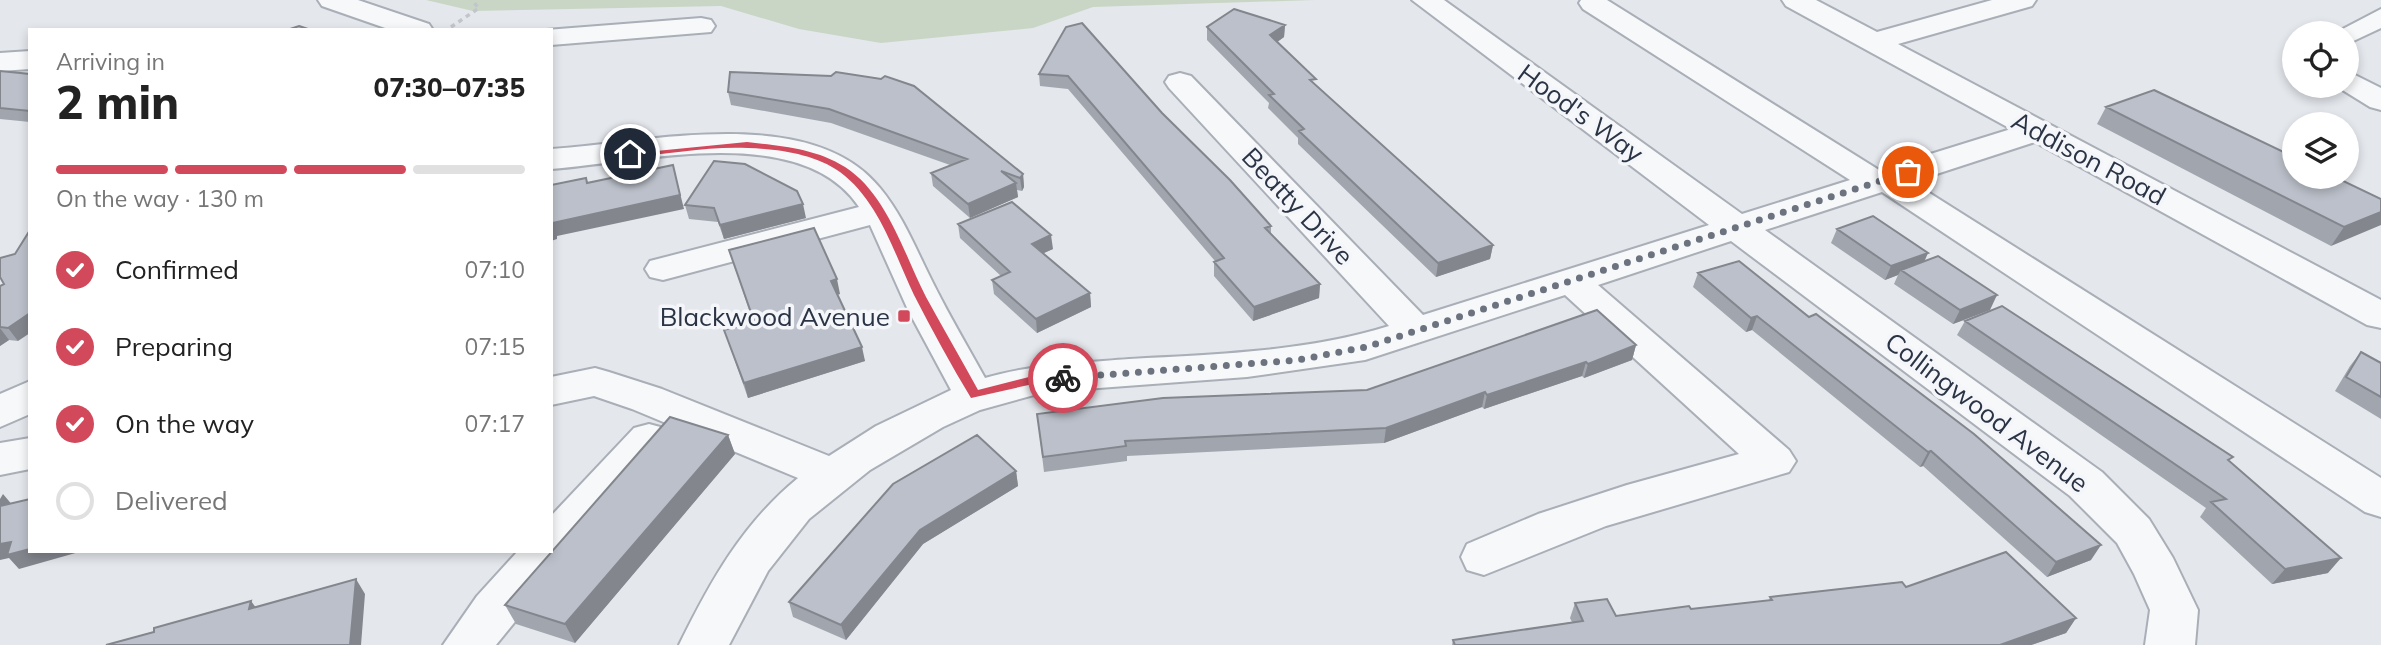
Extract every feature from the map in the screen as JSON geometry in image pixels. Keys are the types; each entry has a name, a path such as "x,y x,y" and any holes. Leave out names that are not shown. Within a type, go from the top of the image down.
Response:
{"street":[{"path":"332,0 413,28"},
{"name":"Hood's Way","path":"1426,0 1735,227"},
{"name":"Addison Road","path":"1796,0 2381,316"},
{"path":"1872,42 2022,0"},
{"path":"1593,3 2381,500"},
{"path":"2359,29 2381,17"},
{"path":"553,37 701,26"},
{"path":"0,62 28,60"},
{"name":"Beatty Drive","path":"1180,82 1415,330"},
{"path":"2359,87 2381,100"},
{"path":"704,645 736,580 772,530 814,491 892,436 975,396 1033,380 1298,360 1366,347 2038,131"},
{"path":"553,159 733,145 798,151 842,169 861,185 880,212 921,298 975,396"},
{"path":"663,269 880,212"},
{"name":"Collingwood Avenue","path":"1735,227 2086,484 2133,531 2155,571 2174,610 2170,645"},
{"path":"1485,557 1529,535 1607,508 1774,461 1570,280"},
{"path":"553,391 595,382 647,399 835,476"},
{"path":"0,412 28,395"},
{"path":"553,545 649,439"},
{"path":"0,458 28,453"},
{"path":"468,645 494,610 545,553"}],"path":[{"path":"450,28 479,8 471,0"}],"green space":[{"path":"426,0 1314,0 1093,7 1033,28 881,43 799,29 721,6 473,11"}],"building":[{"path":"1234,9 1285,25 1270,35 1316,79 1310,80 1493,245 1438,263 1299,131 1304,129 1269,95 1274,94 1207,27"},
{"path":"1082,23 1162,113 1230,180 1271,226 1265,228 1320,284 1254,307 1214,262 1224,258 1068,76 1039,74 1066,27"},
{"path":"0,71 28,74 28,111 0,108"},
{"path":"730,72 831,76 836,72 881,79 885,76 914,86 1023,174 1020,178 1001,171 1016,183 968,204 931,173 967,159 829,109 728,92"},
{"path":"2154,90 2282,151 2282,189 2359,188 2381,199 2381,212 2344,227 2106,107"},
{"path":"714,161 745,164 797,191 803,204 720,225 714,208 685,205"},
{"path":"673,165 680,195 553,223 553,185 586,178 587,183"},
{"path":"1012,202 1051,235 1032,244 1090,293 1036,319 992,280 1010,272 958,224"},
{"path":"1873,216 1928,253 1891,266 1837,229"},
{"path":"814,228 837,279 831,281 862,347 744,383 724,330 754,321 729,250"},
{"path":"28,233 28,314 8,328 0,327 0,286 4,284 0,277 0,258 15,254"},
{"path":"1938,256 1997,295 1960,310 1901,270"},
{"path":"1739,261 1809,317 1816,314 1974,434 2101,545 2056,562 1931,451 1928,452 1757,316 1751,318 1698,273"},
{"path":"2002,306 2233,457 2228,460 2341,558 2285,569 2211,502 2226,499 1965,321"},
{"path":"1597,310 1636,345 1588,364 1586,362 1487,395 1485,392 1386,428 1125,441 1126,446 1043,457 1037,414 1163,398 1367,390"},
{"path":"2361,352 2381,363 2381,397 2346,377"},
{"path":"670,417 728,435 565,624 505,605"},
{"path":"977,435 1016,471 920,530 841,625 789,602 893,484"},
{"path":"28,499 28,550 7,555 11,542 0,544 0,506"},
{"path":"2006,552 2076,618 2000,645 1455,645 1453,640 1583,621 1575,603 1607,599 1616,616 1689,606 1691,609 1772,600 1770,597 1902,582 1906,587"},
{"path":"356,579 350,645 106,645 154,632 154,628 251,601 249,609"}],"way so far":[{"path":"1063,378 1298,360 1366,347 1908,172"}],"place":[{"name":"Blackwood Avenue","path":"904,316"}],"route":[{"path":"630,154 747,145 798,151 842,169 861,185 880,212 921,298 975,396 1033,380 1063,378"}]}
